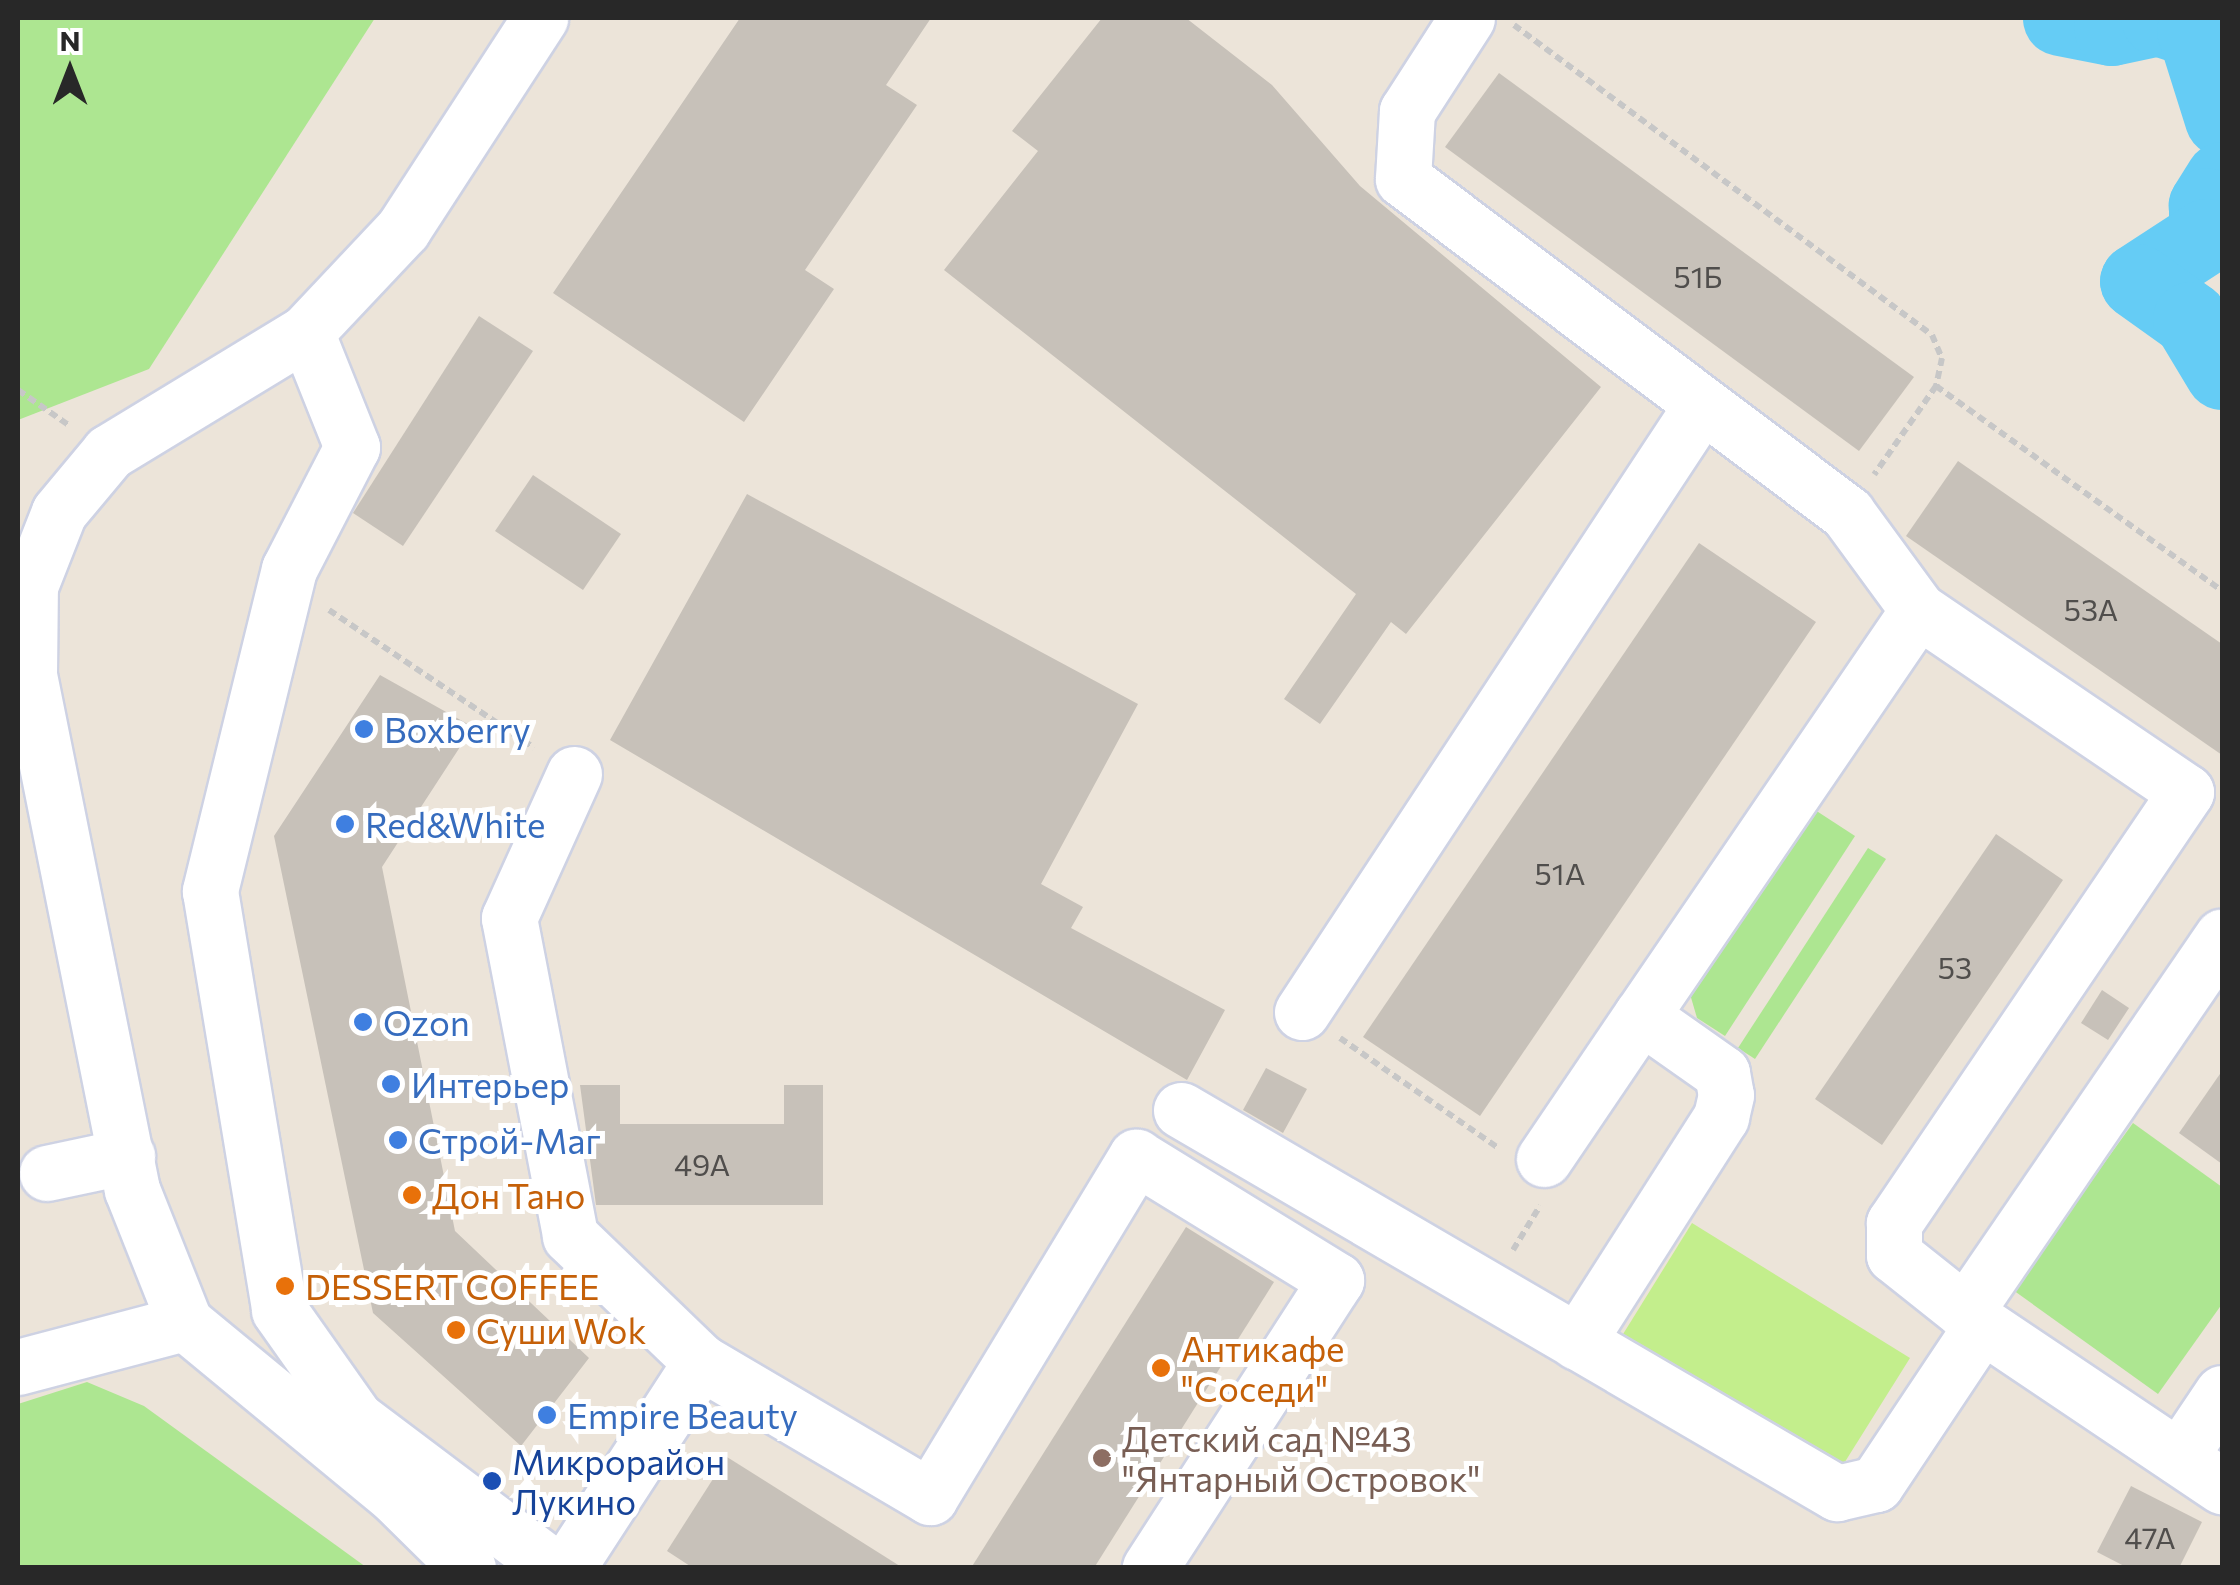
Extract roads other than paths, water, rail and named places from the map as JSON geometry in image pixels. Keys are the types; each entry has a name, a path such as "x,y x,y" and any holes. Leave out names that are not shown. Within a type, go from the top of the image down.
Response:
{"street":[{"path":"468,1568 394,1495 185,1323 127,1156 29,675 30,586 59,512 109,452 306,332 403,229 540,18"},
{"path":"1467,18 1406,111 1403,178 1848,513 1918,610 2204,804 1894,1223 1894,1256 1974,1318 2201,1471 2222,1393"},
{"path":"306,332 352,448 286,582 210,891 279,1310 356,1419 554,1568"},
{"path":"1302,1012 1701,406"},
{"path":"1525,1156 1640,1016 1918,610"},
{"path":"574,774 509,918 570,1236 700,1362 930,1498 1136,1157 1336,1280 1150,1568"},
{"path":"1181,1110 1837,1493 1857,1494 1876,1484 1974,1318 2222,936"},
{"path":"1576,1342 1721,1117 1726,1095 1722,1073 1640,1016"},
{"path":"47,1173 127,1156"},
{"path":"18,1367 185,1323"},
{"path":"567,1568 700,1362"}],"waterway":[{"path":"2060,18 2111,28 2158,18 2194,30 2222,119"},
{"path":"2222,179 2206,205 2206,236 2137,281 2190,319 2222,372"}],"place":[{"name":"Boxberry","path":"364,729"},
{"name":"Red&White","path":"345,824"},
{"name":"Ozon","path":"363,1022"},
{"name":"Интерьер","path":"391,1084"},
{"name":"Строй-Маг","path":"398,1140"},
{"name":"Дон Тано","path":"412,1195"},
{"name":"DESSERT COFFEE","path":"285,1286"},
{"name":"Суши Wok","path":"456,1330"},
{"name":"Антикафе \"Соседи\"","path":"1161,1368"},
{"name":"Empire Beauty","path":"547,1415"},
{"name":"Детский сад №43 \"Янтарный Островок\"","path":"1102,1458"},
{"name":"Микрорайон Лукино","path":"492,1481"}]}
